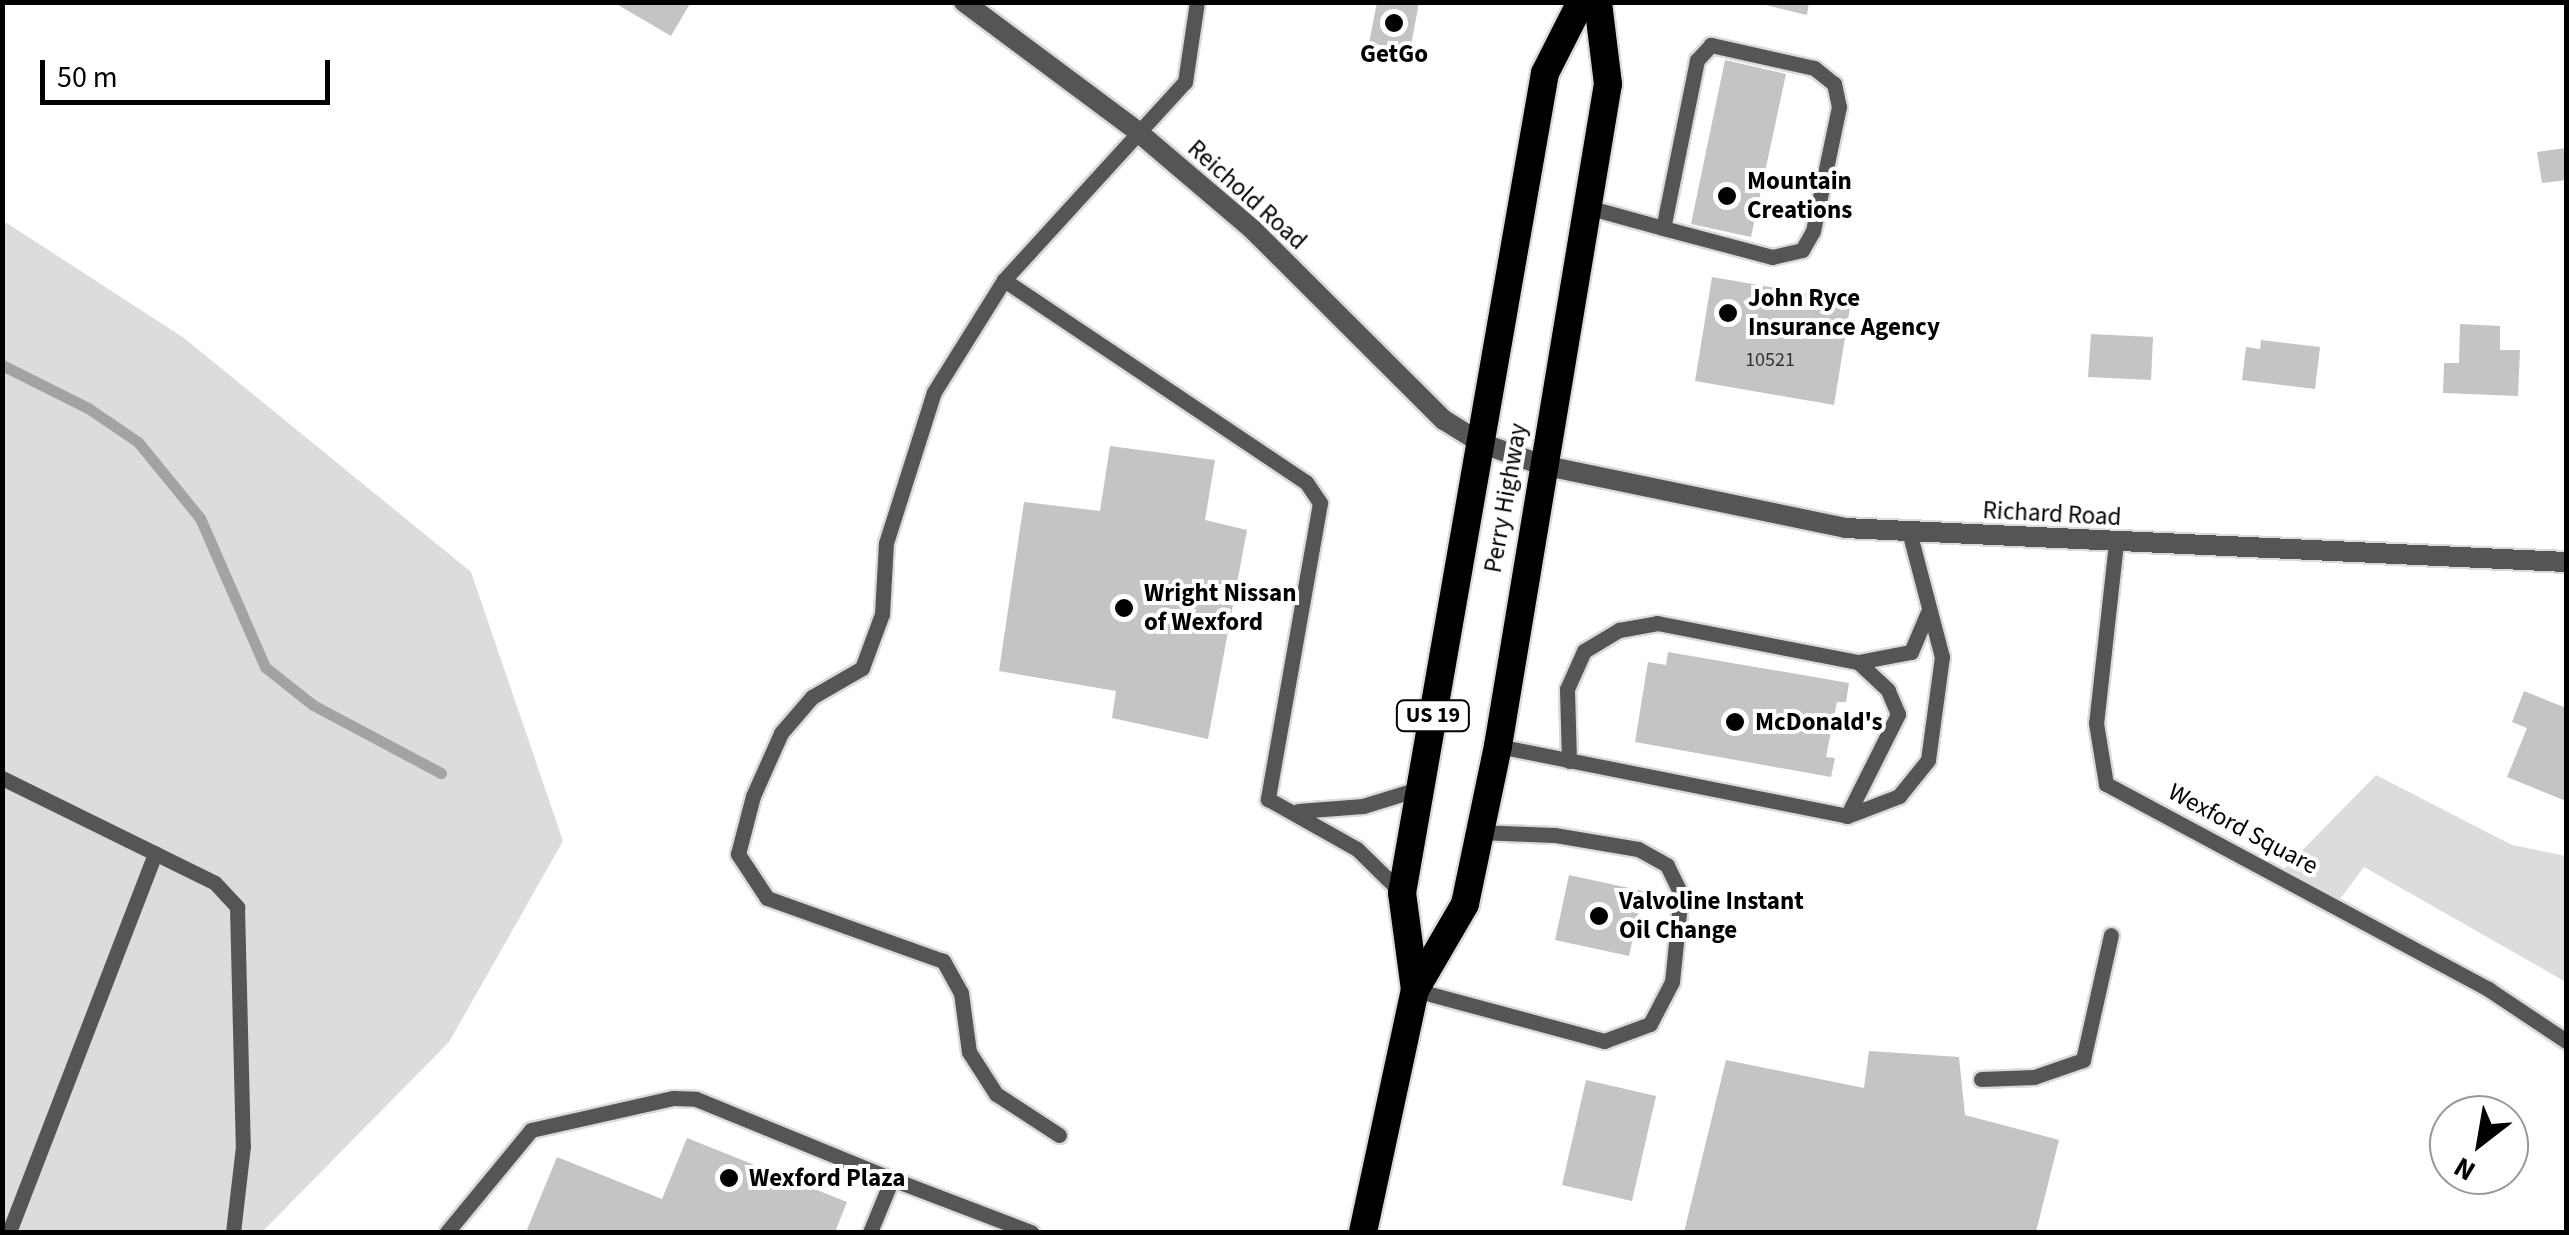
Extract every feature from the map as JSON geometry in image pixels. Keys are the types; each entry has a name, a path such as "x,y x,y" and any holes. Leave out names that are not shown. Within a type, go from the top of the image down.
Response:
{"highway":[{"name":"Perry Highway","path":"1415,990 1402,893 1545,73 1582,2"},
{"name":"Perry Highway","path":"1364,1232 1415,990 1465,904 1498,746 1608,84 1598,2"}],"street":[{"name":"Reichold Road","path":"964,2 1137,131 1252,229 1419,398 1481,443 1542,465"},
{"name":"Richard Road","path":"1542,465 1818,524 2566,562"}],"lane":[{"path":"1059,1135 996,1094 969,1052 961,993 943,961 767,898 738,854 753,796 781,733 812,697 862,668 882,614 886,543 934,392 1004,280 1185,82 1197,2"},
{"path":"1586,207 1664,228 1772,257 1802,250 1814,231 1840,106 1834,84 1814,68 1711,44 1697,60 1664,228"},
{"path":"1004,280 1306,482 1320,503 1268,799 1298,811 1357,849 1402,893"},
{"path":"1498,746 1847,816 1900,796 1928,760 1942,657 1909,531"},
{"name":"Wexford Square","path":"2116,542 2096,723 2106,784 2488,989 2566,1041"},
{"path":"1570,761 1567,690 1584,651 1619,630 1657,623 1858,662 1911,652 1929,608"},
{"path":"1847,816 1898,714 1888,690 1858,662"},
{"path":"2,778 215,883 242,920 243,1146 233,1232"},
{"path":"1298,811 1362,806 1421,788"},
{"path":"1415,990 1604,1041 1650,1024 1672,982 1680,894 1667,865 1638,849 1554,835 1478,832"},
{"path":"9,1232 155,853"},
{"path":"1981,1079 2034,1078 2084,1060 2111,935"},
{"path":"447,1232 531,1130 673,1098 696,1099 1031,1232"},
{"path":"870,1232 892,1179"}],"shaded area":[{"path":"2,220 184,338 471,572 563,841 449,1042 262,1232 3,1232"},
{"path":"2376,775 2512,845 2566,856 2566,982 2364,867 2340,899 2284,869"}],"building":[{"path":"613,2 691,2 671,36"},
{"name":"GetGo","path":"1377,2 1419,2 1410,51 1369,43"},
{"path":"1753,2 1809,2 1807,15"},
{"path":"1725,60 1786,74 1751,237 1691,224"},
{"path":"2566,148 2566,180 2542,183 2537,152"},
{"path":"1712,277 1851,301 1834,405 1695,381"},
{"path":"2460,324 2500,326 2500,350 2520,350 2518,396 2443,393 2444,363 2459,363"},
{"path":"2091,334 2153,337 2151,380 2088,377"},
{"path":"2261,340 2320,347 2315,389 2242,380 2246,347 2260,349"},
{"path":"1110,446 1215,460 1205,520 1247,530 1208,739 1112,718 1116,691 999,671 1024,502 1100,511"},
{"name":"McDonald's","path":"1668,652 1849,683 1846,702 1837,702 1826,757 1835,758 1831,777 1635,742 1648,662 1666,665"},
{"path":"2524,691 2566,708 2566,801 2507,777 2527,728 2512,722"},
{"name":"Valvoline Instant Oil Change","path":"1569,875 1643,891 1629,956 1555,940"},
{"path":"1869,1051 1959,1057 1965,1115 2059,1140 2036,1232 1684,1232 1726,1060 1864,1088"},
{"path":"1586,1080 1656,1096 1632,1201 1562,1185"},
{"name":"Wexford Plaza","path":"687,1138 847,1202 835,1232 526,1232 557,1157 662,1199"}],"waterway":[{"path":"2,365 88,408 138,442 200,518 265,667 313,705 441,773"}],"place":[{"name":"GetGo","path":"1394,23"},
{"name":"Mountain Creations","path":"1727,196"},
{"name":"John Ryce Insurance Agency","path":"1728,313"},
{"name":"Wright Nissan of Wexford","path":"1124,608"},
{"name":"McDonald's","path":"1735,722"},
{"name":"Valvoline Instant Oil Change","path":"1599,916"},
{"name":"Wexford Plaza","path":"729,1178"}]}
